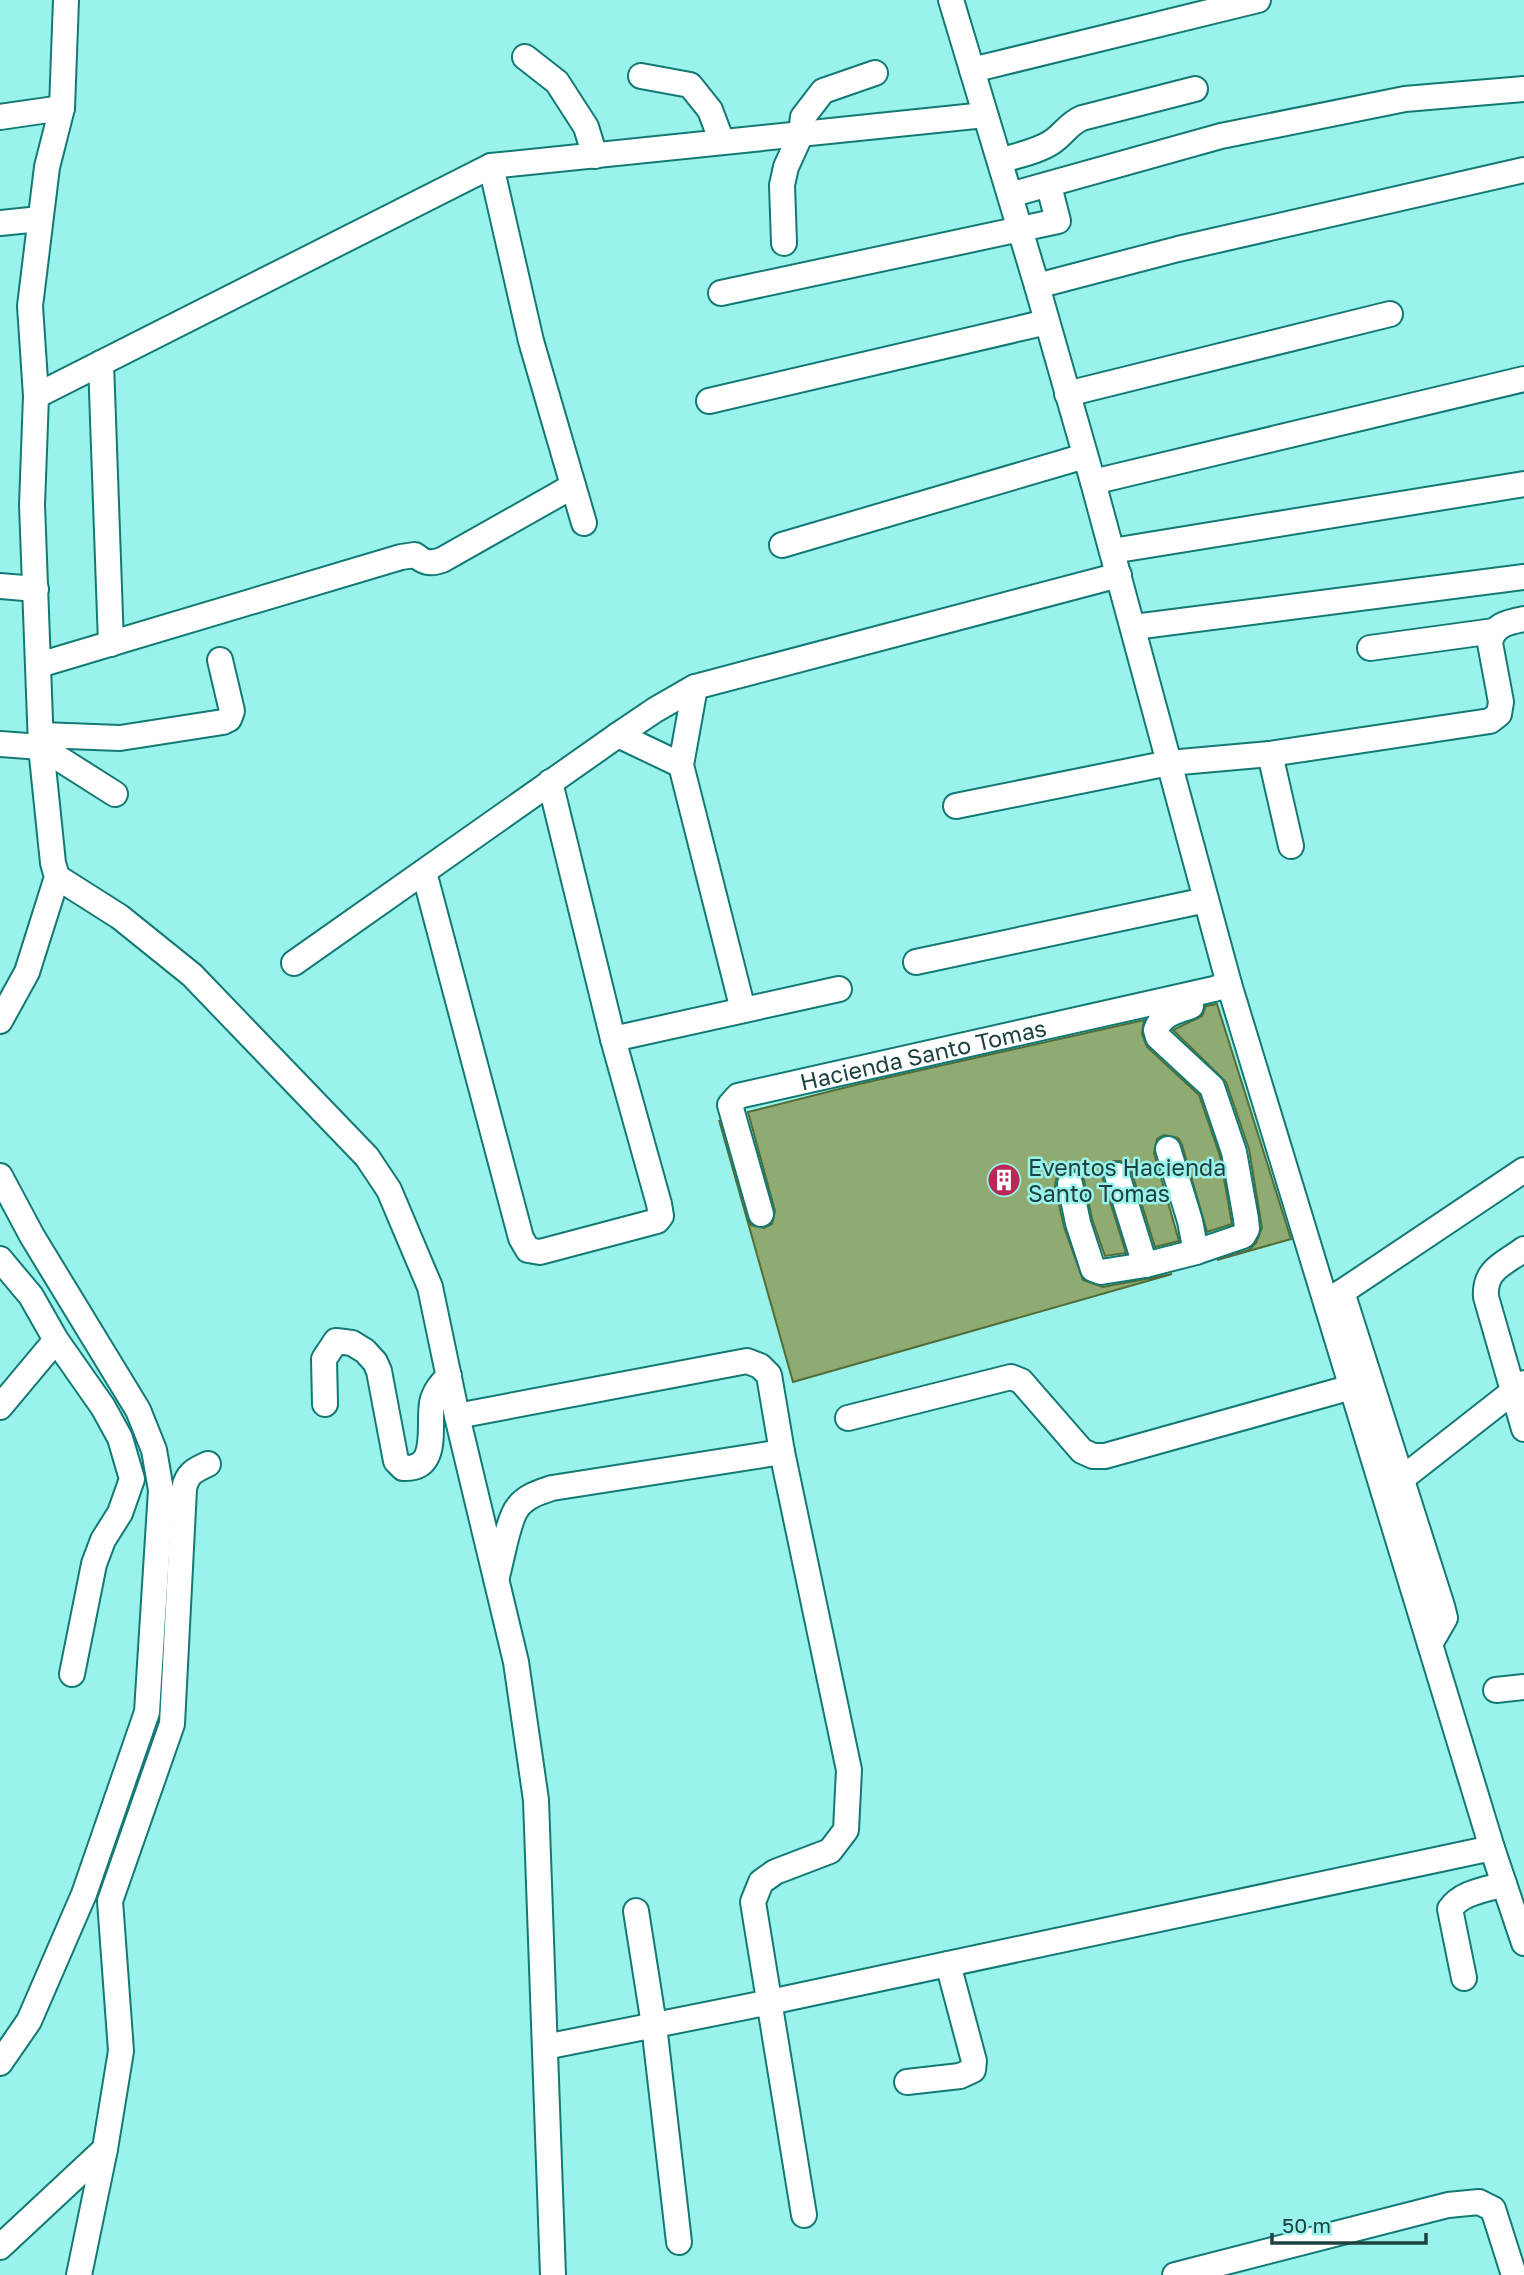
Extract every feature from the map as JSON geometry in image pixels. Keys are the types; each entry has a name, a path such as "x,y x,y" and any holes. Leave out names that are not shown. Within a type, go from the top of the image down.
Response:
{"street":[{"path":"0,1021 27,972 57,877 52,863 41,741 32,505 36,396 30,306 47,167 62,108 66,0"},
{"path":"951,0 1116,563 1231,989 1335,1297 1392,1486 1430,1644 1524,1943"},
{"path":"972,70 1222,4 1258,0"},
{"path":"525,57 557,82 586,127 595,156"},
{"path":"784,243 782,184 786,167 802,134 803,117 823,91 875,73"},
{"path":"641,76 690,85 710,110 722,142"},
{"path":"1000,161 1053,141 1069,124 1082,118 1195,89"},
{"path":"1010,195 1221,136 1405,99 1524,89"},
{"path":"0,117 62,108"},
{"path":"36,396 491,166 985,115"},
{"path":"491,166 531,341 584,523"},
{"path":"1037,286 1178,249 1524,170"},
{"path":"721,293 1058,220 1049,186"},
{"path":"0,223 40,219"},
{"path":"1067,394 1390,314"},
{"path":"709,401 1047,322"},
{"path":"101,363 111,644"},
{"path":"1093,482 1524,379"},
{"path":"782,545 1085,456"},
{"path":"294,963 618,735 695,687 1116,563 1524,484"},
{"path":"39,665 401,557 415,555 423,562 432,564 573,486"},
{"path":"1133,627 1524,577"},
{"path":"0,586 36,589"},
{"path":"1370,649 1494,631 1511,621 1524,619"},
{"path":"956,806 1169,763 1270,754 1490,721 1499,713 1501,702 1490,643 1494,631"},
{"path":"0,744 120,738 223,722 229,719 232,711 220,660"},
{"path":"695,687 681,765 743,1010"},
{"path":"618,735 681,765"},
{"path":"41,741 115,794"},
{"path":"1270,754 1291,846"},
{"path":"424,872 522,1238 528,1250 541,1252 657,1222 661,1216 612,1040 551,782"},
{"path":"57,877 120,917 192,975 367,1157 389,1190 430,1287 457,1416 516,1662 536,1800 553,2275"},
{"path":"916,962 1206,900"},
{"path":"612,1040 839,989"},
{"name":"Hacienda Santo Tomas","path":"761,1214 730,1105 738,1096 1214,989 1231,989"},
{"path":"1070,1184 1078,1223 1093,1269 1101,1272 1145,1265 1243,1236 1247,1229 1246,1219 1234,1152 1212,1087 1158,1037 1156,1030 1158,1022 1165,1016 1231,989"},
{"path":"1168,1149 1190,1221 1196,1252"},
{"path":"1335,1297 1524,1170"},
{"path":"1118,1175 1145,1265"},
{"path":"0,1176 32,1236 138,1410 154,1450 161,1490 147,1712 84,1894 29,2021 0,2063"},
{"path":"1524,1250 1489,1274 1485,1283 1486,1297 1519,1388 1524,1429"},
{"path":"0,1259 31,1296 56,1340 103,1407 120,1438 132,1479 121,1513 103,1540 94,1564 72,1674"},
{"path":"1335,1297 1352,1387 1392,1486"},
{"path":"0,1407 56,1340"},
{"path":"325,1404 324,1359 336,1341 352,1343 365,1351 379,1371 396,1461 403,1468 412,1468 422,1464 426,1458 430,1446 432,1403 436,1392 449,1376"},
{"path":"457,1416 747,1361 760,1366 769,1375 782,1452 849,1770 846,1830 830,1851 775,1872 761,1882 753,1902 804,2215"},
{"path":"848,1418 1011,1377 1021,1381 1082,1451 1093,1456 1105,1456 1352,1387"},
{"path":"1392,1486 1519,1388"},
{"path":"496,1578 517,1507 530,1496 552,1488 782,1452"},
{"path":"79,2275 121,2051 110,1900 172,1724 184,1489 186,1478 191,1472 208,1464"},
{"path":"1496,1690 1524,1687"},
{"path":"544,2047 770,2003 1492,1848"},
{"path":"1464,1978 1450,1909 1455,1901 1463,1896 1504,1884"},
{"path":"84,1894 110,1900"},
{"path":"636,1911 654,2025 679,2242"},
{"path":"907,2082 960,2076 973,2070 974,2062 948,1964"},
{"path":"0,2247 104,2149"},
{"path":"1175,2275 1448,2205 1479,2202 1493,2208 1514,2275"}],"building":[{"path":"1217,1004 1291,1239 1217,1260 1249,1250 1256,1243 1262,1228 1249,1149 1226,1082 1173,1030 1202,1016 1206,1006"},
{"name":"Eventos Hacienda Santo Tomas","path":"1144,1020 1142,1034 1147,1047 1199,1095 1220,1156 1232,1224 1207,1232 1182,1145 1178,1138 1164,1135 1157,1139 1154,1153 1179,1241 1155,1247 1131,1170 1121,1161 1113,1161 1106,1165 1103,1179 1126,1253 1105,1256 1092,1219 1084,1180 1075,1170 1066,1170 1056,1179 1055,1187 1064,1227 1083,1280 1103,1287 1172,1274 793,1382 719,1120 747,1218 751,1225 764,1228 772,1224 775,1211 748,1112 859,1084"}],"place":[{"name":"Eventos Hacienda Santo Tomas","path":"1004,1180"}]}
